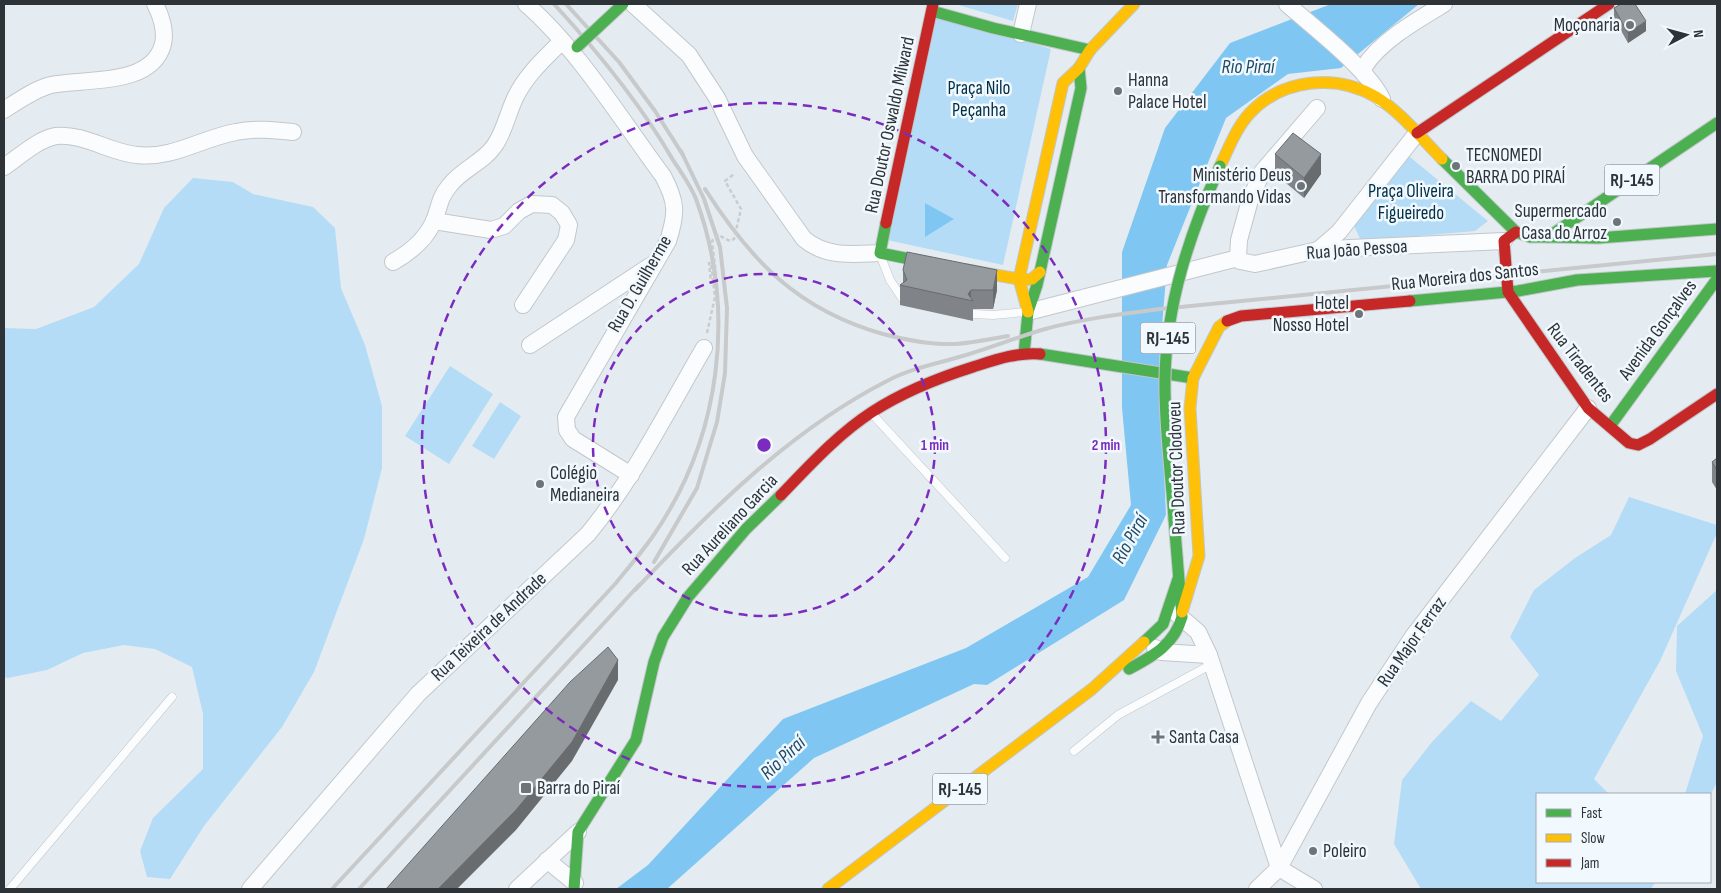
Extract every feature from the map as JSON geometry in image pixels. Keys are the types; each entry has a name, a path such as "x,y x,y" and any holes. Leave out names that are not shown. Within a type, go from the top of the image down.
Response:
{"street":[{"path":"4,110 49,86 119,77 148,67 160,52 164,40 162,22 155,4"},
{"name":"Rua D. Guilherme","path":"526,4 547,22 570,47 663,176 672,192 676,206 668,241 652,265 566,417 567,430 573,439 631,474"},
{"path":"393,262 419,242 434,222 437,205 450,184 494,147 509,118 516,96 537,65 570,47 623,4"},
{"path":"633,4 689,55 716,98 745,156 804,239 814,248 843,254 880,253 1019,280 1032,278 1040,272"},
{"path":"1021,34 1028,4"},
{"path":"1028,312 1019,280 1063,83 1079,68 1090,50 1134,4"},
{"path":"1287,4 1360,70 1378,90 1383,101"},
{"path":"1360,70 1374,55 1418,20 1444,4"},
{"path":"1318,250 1338,232 1416,133 1609,4"},
{"path":"933,8 1021,34 1090,50"},
{"name":"Rua Doutor Oswaldo Milward","path":"880,253 933,8"},
{"path":"1024,354 1028,312 1040,272 1081,88 1079,68"},
{"name":"RJ-145","path":"1092,689 1161,652 1180,630 1177,614 1177,574 1165,380 1166,355 1171,314 1179,276 1200,210 1240,127 1250,113 1269,96 1291,86 1318,82 1342,84 1383,101 1416,133"},
{"path":"1028,312 1238,258 1237,247 1250,200 1262,172 1316,108"},
{"name":"RJ-145","path":"1548,237 1717,123"},
{"path":"4,167 33,147 56,136 69,137 118,152 139,156 182,150 236,132 264,130 293,132"},
{"path":"1416,133 1510,237 1598,238 1717,229"},
{"path":"434,222 491,230 504,226 519,211 532,204 552,205 562,213 569,225 566,240 523,304"},
{"path":"1338,232 1350,248"},
{"name":"Rua João Pessoa","path":"1238,258 1244,263 1255,264 1318,250 1510,237"},
{"name":"Rua Tiradentes","path":"1510,237 1508,292 1524,318 1588,408 1629,443 1638,445 1717,394"},
{"path":"530,346 652,265"},
{"name":"Rua Moreira dos Santos","path":"1219,328 1228,320 1241,316 1508,292 1577,280 1717,271"},
{"name":"Avenida Gonçalves","path":"1610,426 1717,279"},
{"name":"Rua Doutor Clodoveu","path":"1177,614 1191,587 1198,556 1190,408 1193,378 1219,328"},
{"name":"Rua Teixeira de Andrade","path":"250,889 418,694 588,534 605,514 631,474 704,348"},
{"name":"Rua Aureliano Garcia","path":"578,832 620,770 636,740 645,708 654,662 663,637 688,597 752,523 825,451 871,413 940,377 995,358 1024,354 1095,362 1193,378"},
{"name":"Rua Major Ferraz","path":"1257,889 1278,868 1369,703 1399,658 1523,491 1588,408"},
{"path":"1177,614 1198,632 1211,660 1278,868 1295,883 1314,889"},
{"name":"RJ-145","path":"828,889 1092,689 1163,624 1177,614"},
{"path":"1148,639 1153,647 1161,652 1211,660"},
{"path":"517,889 578,832"},
{"path":"574,887 578,832"},
{"path":"547,860 574,887"}],"lane":[{"path":"880,253 890,280 902,298"},
{"path":"974,314 992,315 1028,312"},
{"path":"871,413 1005,558"},
{"path":"1074,751 1118,714 1211,660"},
{"path":"10,889 172,697"}],"path":[{"path":"704,348 715,297 711,263 709,263 712,283 717,282 712,241 718,235 730,241 734,239 741,209 725,181 734,174"}],"green space":[{"path":"955,4 1018,4 1013,21"},
{"name":"Praça Nilo Peçanha","path":"936,15 1051,49 1003,265 887,240"},
{"name":"Praça Oliveira Figueiredo","path":"1405,153 1488,221 1475,231 1361,241 1351,219"},
{"path":"193,178 233,182 253,194 313,207 335,228 341,288 365,345 382,406 382,468 364,539 314,672 282,727 204,826 170,879 147,877 140,851 153,818 203,769 203,714 192,667 155,649 124,645 83,653 47,670 8,678 4,677 4,328 36,329 94,307 139,264 164,208"},
{"path":"450,366 493,394 449,464 405,436"},
{"path":"500,402 521,416 494,459 472,446"},
{"path":"1629,497 1717,525 1717,533 1660,661 1594,779 1608,793 1536,793 1536,883 1654,883 1651,889 1421,889 1394,844 1402,780 1432,742 1471,701 1501,721 1539,675 1510,637 1534,590 1575,558 1611,535"},
{"path":"1717,590 1717,782 1711,794 1685,793 1703,736 1676,671 1677,626"}],"water":[{"name":"Rio Piraí","path":"1331,4 1419,4 1341,68 1288,74 1226,118 1167,265 1159,364 1166,515 1124,600 987,685 974,684 814,758 667,889 616,889 648,865 783,719 966,648 1088,577 1131,505 1122,408 1122,252 1165,128 1230,43"},
{"path":"925,203 954,219 925,237"}],"building":[{"path":"1621,4 1635,4 1646,21 1628,33 1614,8"},
{"path":"1293,133 1321,154 1304,178 1275,154"},
{"path":"907,252 997,270 993,290 971,290 968,294 973,301 900,285 907,280 903,270"},
{"path":"1717,458 1717,470 1712,462"},
{"path":"608,647 618,660 572,742 516,810 438,889 386,889 570,682"}],"railway":[{"path":"332,889 616,583 640,554 676,498 694,458 707,416 715,373 718,329 716,285 709,242 696,199 686,179 647,118 603,60 554,4"},
{"path":"566,4 619,62 655,111 683,155"},
{"path":"654,562 697,488 717,422 725,373 727,308 720,247 704,199 681,151"},
{"path":"705,189 740,239 759,260 779,280 801,297 826,311 853,324 883,334 919,342 955,344 1008,336"},
{"path":"635,590 692,531 752,475 784,448 851,401 906,373 1035,332 1059,325 1160,309 1717,254"},
{"path":"359,889 639,585"}],"traffic: fast":[{"path":"577,47 623,4"},
{"path":"932,11 993,28 1090,50"},
{"path":"1024,354 1028,312 1037,285 1081,88 1079,68"},
{"path":"1442,159 1516,232 1530,237 1548,237 1717,123"},
{"path":"1174,519 1165,396 1166,350 1175,296 1182,269 1199,217 1220,166"},
{"path":"886,223 880,253 935,264"},
{"path":"1548,237 1598,238 1717,229"},
{"path":"1410,301 1518,291 1577,280 1717,271"},
{"path":"1610,426 1717,279"},
{"path":"1040,354 1193,378"},
{"path":"574,889 578,832 636,740 654,662 663,637 688,597 746,529 781,495"},
{"path":"1129,669 1162,649 1174,635 1182,617 1174,519"},
{"path":"1144,642 1163,624 1178,579"}],"traffic: slow":[{"path":"1028,312 1019,279 1063,83 1079,68 1090,50 1134,4"},
{"path":"1220,166 1233,138 1250,113 1278,93 1310,83 1344,85 1360,89 1376,97 1402,118 1442,159"},
{"path":"967,270 1024,280 1032,279 1040,272"},
{"path":"1182,612 1199,556 1190,408 1193,378 1219,327 1227,321"},
{"path":"828,889 1092,689 1144,642"}],"traffic: jam":[{"path":"886,223 933,4"},
{"path":"1417,133 1609,4"},
{"path":"1516,232 1504,241 1508,292 1588,408 1629,443 1638,445 1650,439 1717,394"},
{"path":"1227,321 1241,316 1410,301"},
{"path":"781,495 847,430 896,398 960,371 1014,355 1040,354"}],"place":[{"name":"Moçonaria","path":"1630,25"},
{"name":"Hanna Palace Hotel","path":"1118,91"},
{"name":"TECNOMEDI BARRA DO PIRAÍ","path":"1456,166"},
{"name":"Ministério Deus Transformando Vidas","path":"1301,186"},
{"name":"Supermercado Casa do Arroz","path":"1617,222"},
{"name":"Hotel Nosso Hotel","path":"1359,314"},
{"name":"Colégio Medianeira","path":"540,484"},
{"name":"Santa Casa","path":"1158,737"},
{"name":"Barra do Piraí","path":"526,788"},
{"name":"Poleiro","path":"1313,851"}]}
